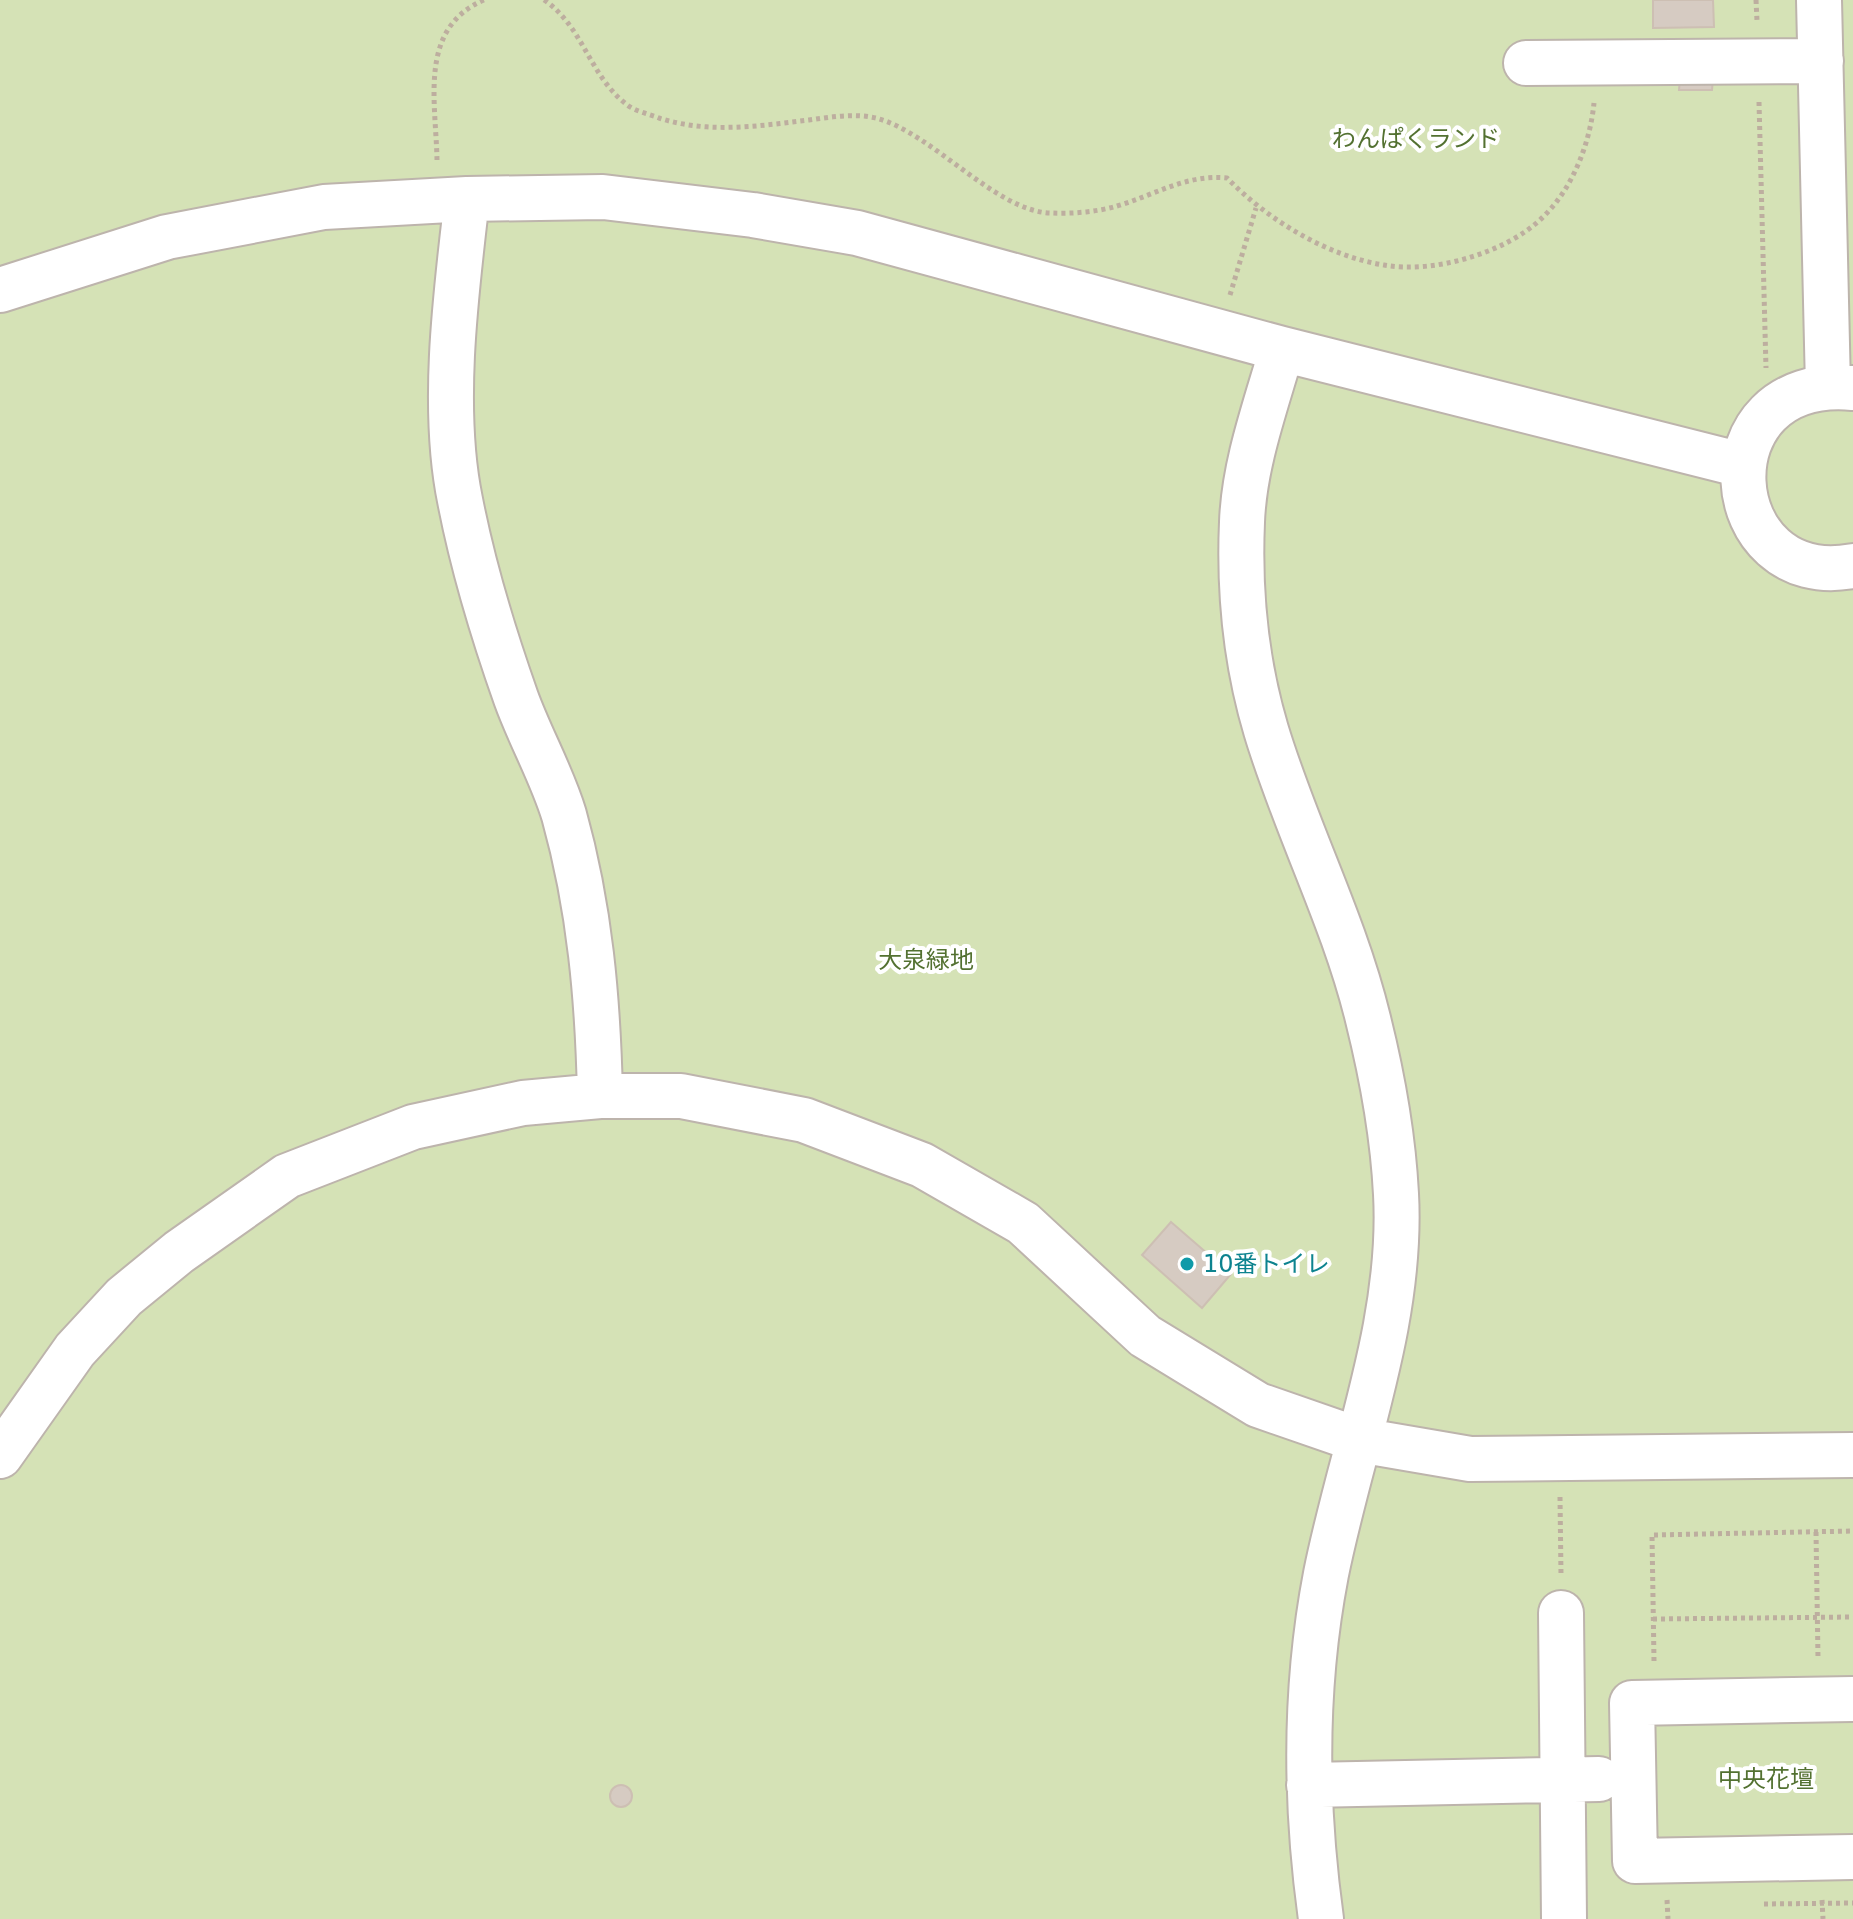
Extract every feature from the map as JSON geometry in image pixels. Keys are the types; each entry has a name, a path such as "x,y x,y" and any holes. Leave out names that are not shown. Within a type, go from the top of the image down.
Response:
{"street":[{"path":"1819,0 1841,387 1790,396 1767,413 1751,437 1742,465 1743,497 1755,525 1776,549 1803,564 1834,569 1853,566"},
{"path":"1526,63 1821,61"},
{"path":"0,290 167,237 324,207 452,200 603,197 753,215 857,233 1282,349 1742,465"},
{"path":"452,200 457,289 452,402 459,497 483,600 517,699 563,813 587,913 599,1014 600,1096"},
{"path":"1282,349 1253,450 1244,504 1242,591 1250,655 1266,728 1368,1017 1386,1108 1396,1195 1394,1276 1326,1574 1314,1653 1309,1785 1312,1854 1321,1919"},
{"path":"0,1456 75,1350 124,1297 179,1252 287,1176 413,1127 523,1103 600,1096 681,1096 804,1120 922,1165 1023,1223 1145,1336 1258,1405 1359,1440 1470,1459 1853,1455"},
{"path":"1561,1613 1581,1780 1564,1919"},
{"path":"1836,1699 1632,1703 1635,1861 1853,1857"},
{"path":"1309,1785 1581,1780"}],"path":[{"path":"452,200 436,50 451,21 468,7 484,0"},
{"path":"544,0 563,13 581,37 596,68 626,104 679,125 723,128 839,115 873,117 912,134 999,192 1047,213 1116,207 1201,176 1227,178 1256,208 1342,254 1387,266 1446,265 1485,252 1543,218 1581,159 1592,122 1597,62"},
{"path":"1756,0 1767,413"},
{"path":"1218,332 1256,208"},
{"path":"1560,1460 1561,1613"},
{"path":"1654,1703 1652,1535 1853,1531"},
{"path":"1816,1532 1817,1617 1836,1699"},
{"path":"1653,1619 1853,1617"}],"green space":[{"name":"大泉緑地","path":"0,0 1853,0 1853,1919 0,1919"}],"building":[{"path":"1653,0 1713,0 1714,27 1653,28"},
{"path":"1680,79 1713,79 1712,90 1679,90"},
{"name":"10番トイレ","path":"1171,1222 1231,1274 1202,1308 1142,1255"},
{"path":"617,1785 625,1785 632,1796 625,1807 617,1807 610,1800 610,1792"}],"place":[{"name":"10番トイレ","path":"1187,1264"}],"park label":[{"name":"わんぱくランド","path":"1416,139"},
{"name":"中央花壇","path":"1766,1779"}]}
